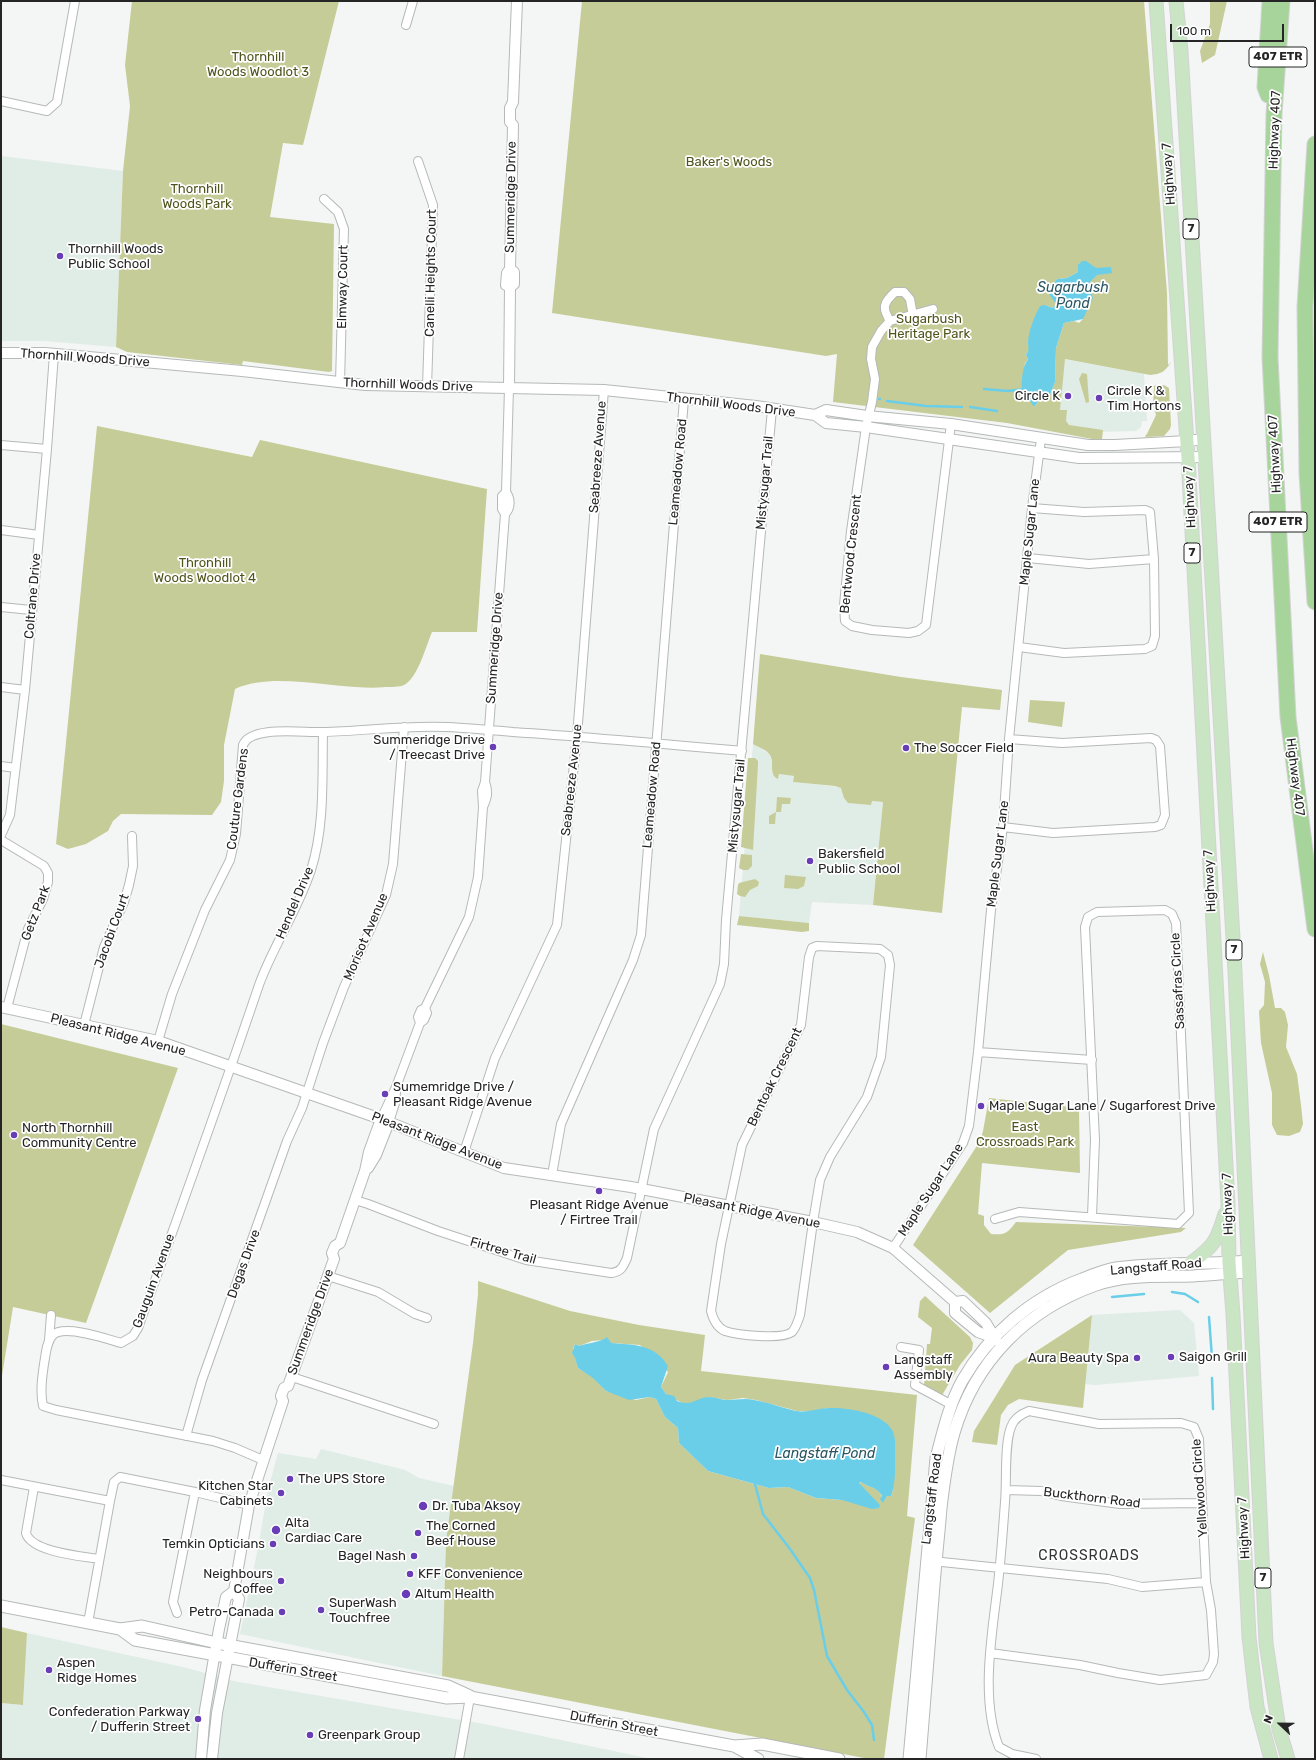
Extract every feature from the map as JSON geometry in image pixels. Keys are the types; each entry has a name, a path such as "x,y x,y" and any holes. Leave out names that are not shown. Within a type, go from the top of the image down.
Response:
{"highway":[{"path":"1270,1 1265,87 1274,114"},
{"name":"Highway 407","path":"1282,1 1274,114 1270,357 1288,716 1315,930"},
{"name":"407 ETR","path":"1315,144 1305,307 1306,473 1315,602"},
{"path":"1312,192 1315,175"}],"main road":[{"name":"Highway 7","path":"1156,1 1188,457 1228,1203 1249,1637 1257,1707 1271,1759"},
{"name":"Highway 7","path":"1176,1 1181,51 1206,457 1234,964 1266,1643 1279,1729 1288,1759"},
{"path":"1191,1263 1208,1250 1218,1238 1228,1203"},
{"name":"Langstaff Road","path":"920,1759 936,1458 947,1416 962,1382 978,1356 1018,1314 1059,1288 1114,1268 1191,1263 1230,1268"},
{"name":"Langstaff Road","path":"909,1759 931,1561 946,1466 954,1432 970,1392 988,1362 1025,1323 1061,1301 1097,1285 1126,1278 1249,1267"},
{"name":"Dufferin Street","path":"1,1606 120,1629 142,1626 217,1643 448,1686 470,1697"},
{"name":"Dufferin Street","path":"120,1629 135,1640 447,1698 470,1697 734,1746 762,1744 839,1759"},
{"name":"Dufferin Street","path":"734,1746 758,1759"}],"street":[{"path":"1,102 47,111 57,102 75,1"},
{"path":"406,25 413,1"},
{"name":"Summeridge Drive","path":"212,1759 217,1712 239,1599 234,1591 249,1505 283,1401 281,1396 284,1388 290,1381 328,1276 334,1258 332,1253 335,1246 340,1243 365,1171 376,1155 385,1120 395,1103 396,1087 420,1023 418,1017 421,1010 425,1008 469,917 478,877 483,807 482,791 485,782 505,514 509,510 510,498 506,492 510,287 506,285 507,272 510,269 513,125 510,122 510,108 513,102 517,1"},
{"name":"Canelli Heights Court","path":"418,162 433,205 427,387"},
{"name":"Elmway Court","path":"324,199 338,212 344,229 340,383"},
{"path":"890,321 885,313 885,304 894,292 904,292 910,299 913,316"},
{"path":"866,422 872,402 875,379 871,359 872,347 881,331 890,321 913,316 933,309"},
{"name":"Thornhill Woods Drive","path":"1,353 54,354 242,371 340,383 427,387 604,390 772,408 815,415 826,423 866,422 951,424 1088,445 1115,445 1204,439"},
{"name":"Coltrane Drive","path":"1,835 10,815 25,690 54,354"},
{"name":"Seabreeze Avenue","path":"464,1152 495,1058 557,925 577,736 604,390"},
{"name":"Leameadow Road","path":"552,1175 561,1124 633,960 640,935 684,399"},
{"name":"Mistysugar Trail","path":"642,1189 654,1129 720,984 724,964 726,920 772,408"},
{"name":"Thornhill Woods Drive","path":"866,422 948,439 1079,458 1206,457"},
{"name":"Bentwood Crescent","path":"866,422 851,531 844,605 845,621 852,626 872,630 909,633 918,631 926,625 951,424"},
{"name":"Maple Sugar Lane","path":"893,1248 963,1143 968,1126 978,1052 991,910 1003,827 1009,739 1032,508 1041,439"},
{"path":"1,446 47,449"},
{"path":"1019,647 1064,653 1145,649 1152,646 1155,636 1154,559 1150,512 1144,510 1084,512 1032,508"},
{"path":"1,530 39,535"},
{"path":"1028,558 1088,564 1154,559"},
{"path":"1,607 32,610"},
{"path":"1,687 25,690"},
{"name":"Couture Gardens","path":"158,1041 174,987 205,910 230,860 236,834 241,757 245,740 253,735 266,732 322,732 404,727 447,727 577,736 742,751"},
{"name":"Morisot Avenue","path":"306,1094 344,987 386,895 393,864 404,727"},
{"name":"Hendel Drive","path":"232,1066 263,975 296,906 311,870 321,821 322,732"},
{"path":"1003,827 1052,833 1155,827 1161,825 1165,815 1160,746 1156,740 1151,738 1062,742 1009,739"},
{"path":"1,766 15,768"},
{"name":"Jacobi Court","path":"84,1025 104,947 124,902 129,886 133,866 132,836"},
{"name":"Getz Park","path":"1,840 44,866 48,873 48,882 43,899 28,929 4,1007"},
{"name":"Sassafras Circle","path":"995,1219 1019,1212 1092,1216 1140,1222 1178,1224 1189,1213 1176,923 1172,914 1164,910 1097,912 1088,917 1084,926 1095,1140 1092,1216"},
{"name":"Bentoak Crescent","path":"728,1206 742,1145 800,1025 809,957 812,948 817,946 880,949 888,955 890,965 881,1057 867,1097 830,1157 820,1180 813,1222"},
{"name":"Pleasant Ridge Avenue","path":"4,1007 158,1041 232,1066 306,1094 385,1120 504,1168 642,1189 857,1232 893,1248 954,1302 955,1313 978,1332 994,1338 1002,1346"},
{"path":"978,1052 1092,1060"},
{"name":"Gauguin Avenue","path":"49,1342 53,1335 58,1332 70,1331 121,1343 133,1336 232,1066"},
{"name":"Degas Drive","path":"186,1436 202,1380 306,1094"},
{"name":"Firtree Trail","path":"355,1200 520,1258 612,1273 619,1272 624,1267 642,1189"},
{"path":"728,1206 711,1311 713,1320 724,1330 768,1336 783,1336 792,1332 800,1315 813,1222"},
{"path":"328,1276 378,1292 415,1314 427,1318"},
{"path":"51,1315 49,1342 46,1348 42,1379 41,1398 43,1406 56,1410 213,1441 235,1448 263,1460"},
{"path":"901,1347 919,1350 915,1385 952,1405"},
{"path":"290,1381 434,1424"},
{"name":"Yellowood Circle","path":"990,1654 1080,1665 1160,1680 1206,1675 1213,1662 1214,1654 1211,1610 1206,1582 1199,1439 1194,1427 1181,1423 1099,1424 1029,1412 1022,1413 1011,1426 1008,1444 1000,1567 990,1654 990,1702 992,1720 999,1747 1012,1754 1036,1759"},
{"path":"88,1623 110,1501 114,1482 118,1478 124,1477 249,1505"},
{"path":"1,1480 110,1501"},
{"path":"34,1487 26,1532 28,1539 43,1548 99,1559"},
{"name":"Buckthorn Road","path":"1006,1490 1041,1491 1061,1496 1120,1504 1201,1503"},
{"path":"176,1613 173,1602 195,1492"},
{"path":"931,1561 1108,1579 1142,1586 1206,1582"},
{"name":"Summeridge Drive","path":"201,1759 205,1710 226,1597 234,1591"},
{"path":"460,1759 470,1697"}],"shaded area":[{"name":"Thornhill Woods Public School","path":"1,156 123,171 116,347 45,341 1,341"},
{"path":"1064,359 1144,374 1147,421 1142,421 1141,427 1136,431 1093,432 1058,427"},
{"name":"Bakersfield Public School","path":"753,744 770,755 772,773 778,779 779,774 794,776 793,782 850,788 871,805 871,801 883,802 873,905 812,902 809,923 739,916"},
{"path":"1180,1310 1194,1323 1199,1376 1095,1385 1085,1384 1092,1315"},
{"path":"321,1449 405,1470 419,1478 454,1486 446,1541 442,1676 240,1634 258,1548 268,1490 278,1453 316,1459"},
{"path":"27,1633 187,1668 233,1681 484,1724 652,1759 1,1759 1,1703 23,1705"}],"green space":[{"path":"132,1 339,1 303,145 283,143 270,217 334,224 332,371 329,372 243,361 242,365 127,352 116,347 123,171 130,106 125,65"},
{"name":"Baker's Woods","path":"582,1 1144,1 1167,293 1168,365 1171,362 1162,372 1150,375 1065,359 1060,410 1067,410 1066,421 1069,425 1103,430 1102,439 1092,439 1007,423 833,402 837,354 826,356 552,313","holes":["1078,272 1078,286 1083,319 1079,323 1074,321 1064,323 1056,348 1055,382 1050,395 1040,399 1034,407 1028,391 1022,388 1025,363 1028,360 1026,354 1029,350 1045,305 1053,308 1056,304 1052,286 1057,279 1067,278"]},
{"path":"1210,1 1227,1 1215,55 1202,63 1200,51 1210,24"},
{"path":"1082,373 1087,374 1089,402 1086,403 1079,379"},
{"path":"1164,385 1169,388 1171,425 1170,429 1164,436 1145,436 1156,415 1153,405 1154,387 1152,386"},
{"name":"Thronhill Woods Woodlot 4","path":"97,426 252,457 260,440 487,489 477,632 432,632 421,661 413,676 404,685 400,686 368,688 289,681 270,681 235,689 224,745 224,781 221,802 212,815 121,814 113,821 108,831 86,844 68,849 56,844"},
{"path":"760,654 901,677 1002,690 1000,710 962,707 942,913 873,905 883,802 872,801 871,805 848,803 844,798 841,788 835,786 793,782 794,776 779,774 778,779 775,777 772,772 772,762 769,753 753,744"},
{"path":"1030,700 1065,702 1062,727 1028,722"},
{"path":"748,758 755,758 758,761 753,850 741,847"},
{"path":"777,797 791,798 790,804 782,804 781,812 776,812"},
{"path":"776,812 775,824 769,824 769,816"},
{"path":"741,854 752,855 752,866 748,870 739,868"},
{"path":"785,875 806,877 804,886 798,889 784,888"},
{"path":"755,879 759,882 758,886 750,890 745,897 737,894 739,883"},
{"path":"739,916 809,923 809,931 802,932 737,925"},
{"path":"1263,952 1275,1008 1281,1008 1285,1012 1288,1025 1286,1047 1297,1074 1303,1124 1300,1132 1289,1136 1277,1135 1272,1125 1272,1093 1261,1043 1259,1011 1264,1005 1265,982 1260,964"},
{"path":"1,1024 178,1068 86,1323 13,1307 1,1382"},
{"name":"East Crossroads Park","path":"989,1098 1079,1108 1080,1173 982,1163 978,1214 984,1216 984,1225 991,1234 1005,1233 1016,1222 1186,1228 1181,1232 1068,1250 990,1313 913,1245 980,1141"},
{"path":"478,1281 570,1311 639,1325 705,1335 701,1371 917,1395 907,1516 915,1518 884,1759 869,1759 442,1676 446,1541 473,1343","holes":["604,1340 611,1343 640,1345 668,1372 661,1387 666,1394 682,1403 692,1403 708,1397 727,1400 743,1398 797,1411 811,1411 828,1408 893,1489 891,1496 887,1496 883,1502 878,1490 861,1482 859,1484 863,1489 842,1500 816,1498 788,1487 769,1488 708,1471 679,1443 678,1428 665,1417 656,1399 650,1397 636,1400 606,1391 593,1377 578,1368 573,1349 575,1344 579,1346 592,1341"]},
{"path":"925,1296 970,1337 973,1343 972,1350 960,1365 941,1397 924,1385 927,1344 930,1344 932,1328 918,1317 920,1301"},
{"path":"1092,1315 1083,1408 1019,1399 1008,1405 1001,1415 997,1445 972,1442 974,1431 1015,1365"},
{"path":"1,1627 27,1633 23,1705 1,1703"}],"water":[{"name":"Sugarbush Pond","path":"1082,261 1086,261 1096,268 1111,267 1112,273 1097,275 1089,283 1093,298 1083,319 1064,323 1056,348 1055,382 1050,395 1040,399 1034,407 1029,399 1028,391 1022,388 1022,378 1026,362 1028,360 1026,354 1032,324 1040,306 1045,305 1053,308 1056,304 1049,294 1051,287 1057,279 1067,278 1078,272 1078,265"},
{"name":"Langstaff Pond","path":"607,1337 611,1343 636,1345 657,1353 668,1366 661,1387 666,1394 674,1396 677,1401 682,1403 691,1402 705,1397 714,1397 725,1400 751,1399 800,1411 829,1408 854,1410 873,1415 881,1419 892,1430 895,1439 895,1475 891,1496 887,1496 883,1503 880,1499 882,1496 877,1490 861,1482 859,1483 880,1505 879,1508 872,1509 842,1500 816,1498 788,1487 769,1488 708,1471 679,1443 678,1428 665,1417 656,1399 650,1397 629,1400 606,1391 593,1378 578,1368 572,1353 575,1344 579,1346 605,1339"}],"waterway":[{"path":"984,389 1008,391 1025,389"},
{"path":"887,401 926,406 962,407"},
{"path":"970,407 997,411"},
{"path":"1172,1292 1185,1294 1198,1302"},
{"path":"1112,1297 1144,1294"},
{"path":"1209,1317 1212,1358"},
{"path":"1212,1378 1213,1409"},
{"path":"755,1484 763,1514 810,1578 814,1590 827,1656 847,1690 872,1725 874,1740"}],"place":[{"name":"Thornhill Woods Public School","path":"60,256"},
{"name":"Circle K","path":"1068,396"},
{"name":"Circle K & Tim Hortons","path":"1099,398"},
{"name":"Summeridge Drive / Treecast Drive","path":"493,747"},
{"name":"The Soccer Field","path":"906,748"},
{"name":"Bakersfield Public School","path":"810,861"},
{"name":"Sumemridge Drive / Pleasant Ridge Avenue","path":"385,1094"},
{"name":"Maple Sugar Lane / Sugarforest Drive","path":"981,1106"},
{"name":"North Thornhill Community Centre","path":"14,1135"},
{"name":"Pleasant Ridge Avenue / Firtree Trail","path":"599,1191"},
{"name":"Saigon Grill","path":"1171,1357"},
{"name":"Aura Beauty Spa","path":"1137,1358"},
{"name":"Langstaff Assembly","path":"886,1367"},
{"name":"The UPS Store","path":"290,1479"},
{"name":"Kitchen Star Cabinets","path":"281,1493"},
{"name":"Dr. Tuba Aksoy","path":"423,1506"},
{"name":"Alta Cardiac Care","path":"276,1530"},
{"name":"The Corned Beef House","path":"418,1533"},
{"name":"Temkin Opticians","path":"273,1544"},
{"name":"Bagel Nash","path":"414,1556"},
{"name":"KFF Convenience","path":"410,1574"},
{"name":"Neighbours Coffee","path":"281,1581"},
{"name":"Altum Health","path":"406,1594"},
{"name":"SuperWash Touchfree","path":"321,1610"},
{"name":"Petro-Canada","path":"282,1612"},
{"name":"Aspen Ridge Homes","path":"49,1670"},
{"name":"Confederation Parkway / Dufferin Street","path":"198,1719"},
{"name":"Greenpark Group","path":"310,1735"}],"district":[{"name":"CROSSROADS","path":"1089,1556"}],"park label":[{"name":"Thornhill Woods Woodlot 3","path":"258,64"},
{"name":"Thornhill Woods Park","path":"197,196"},
{"name":"Sugarbush Heritage Park","path":"929,326"}]}
